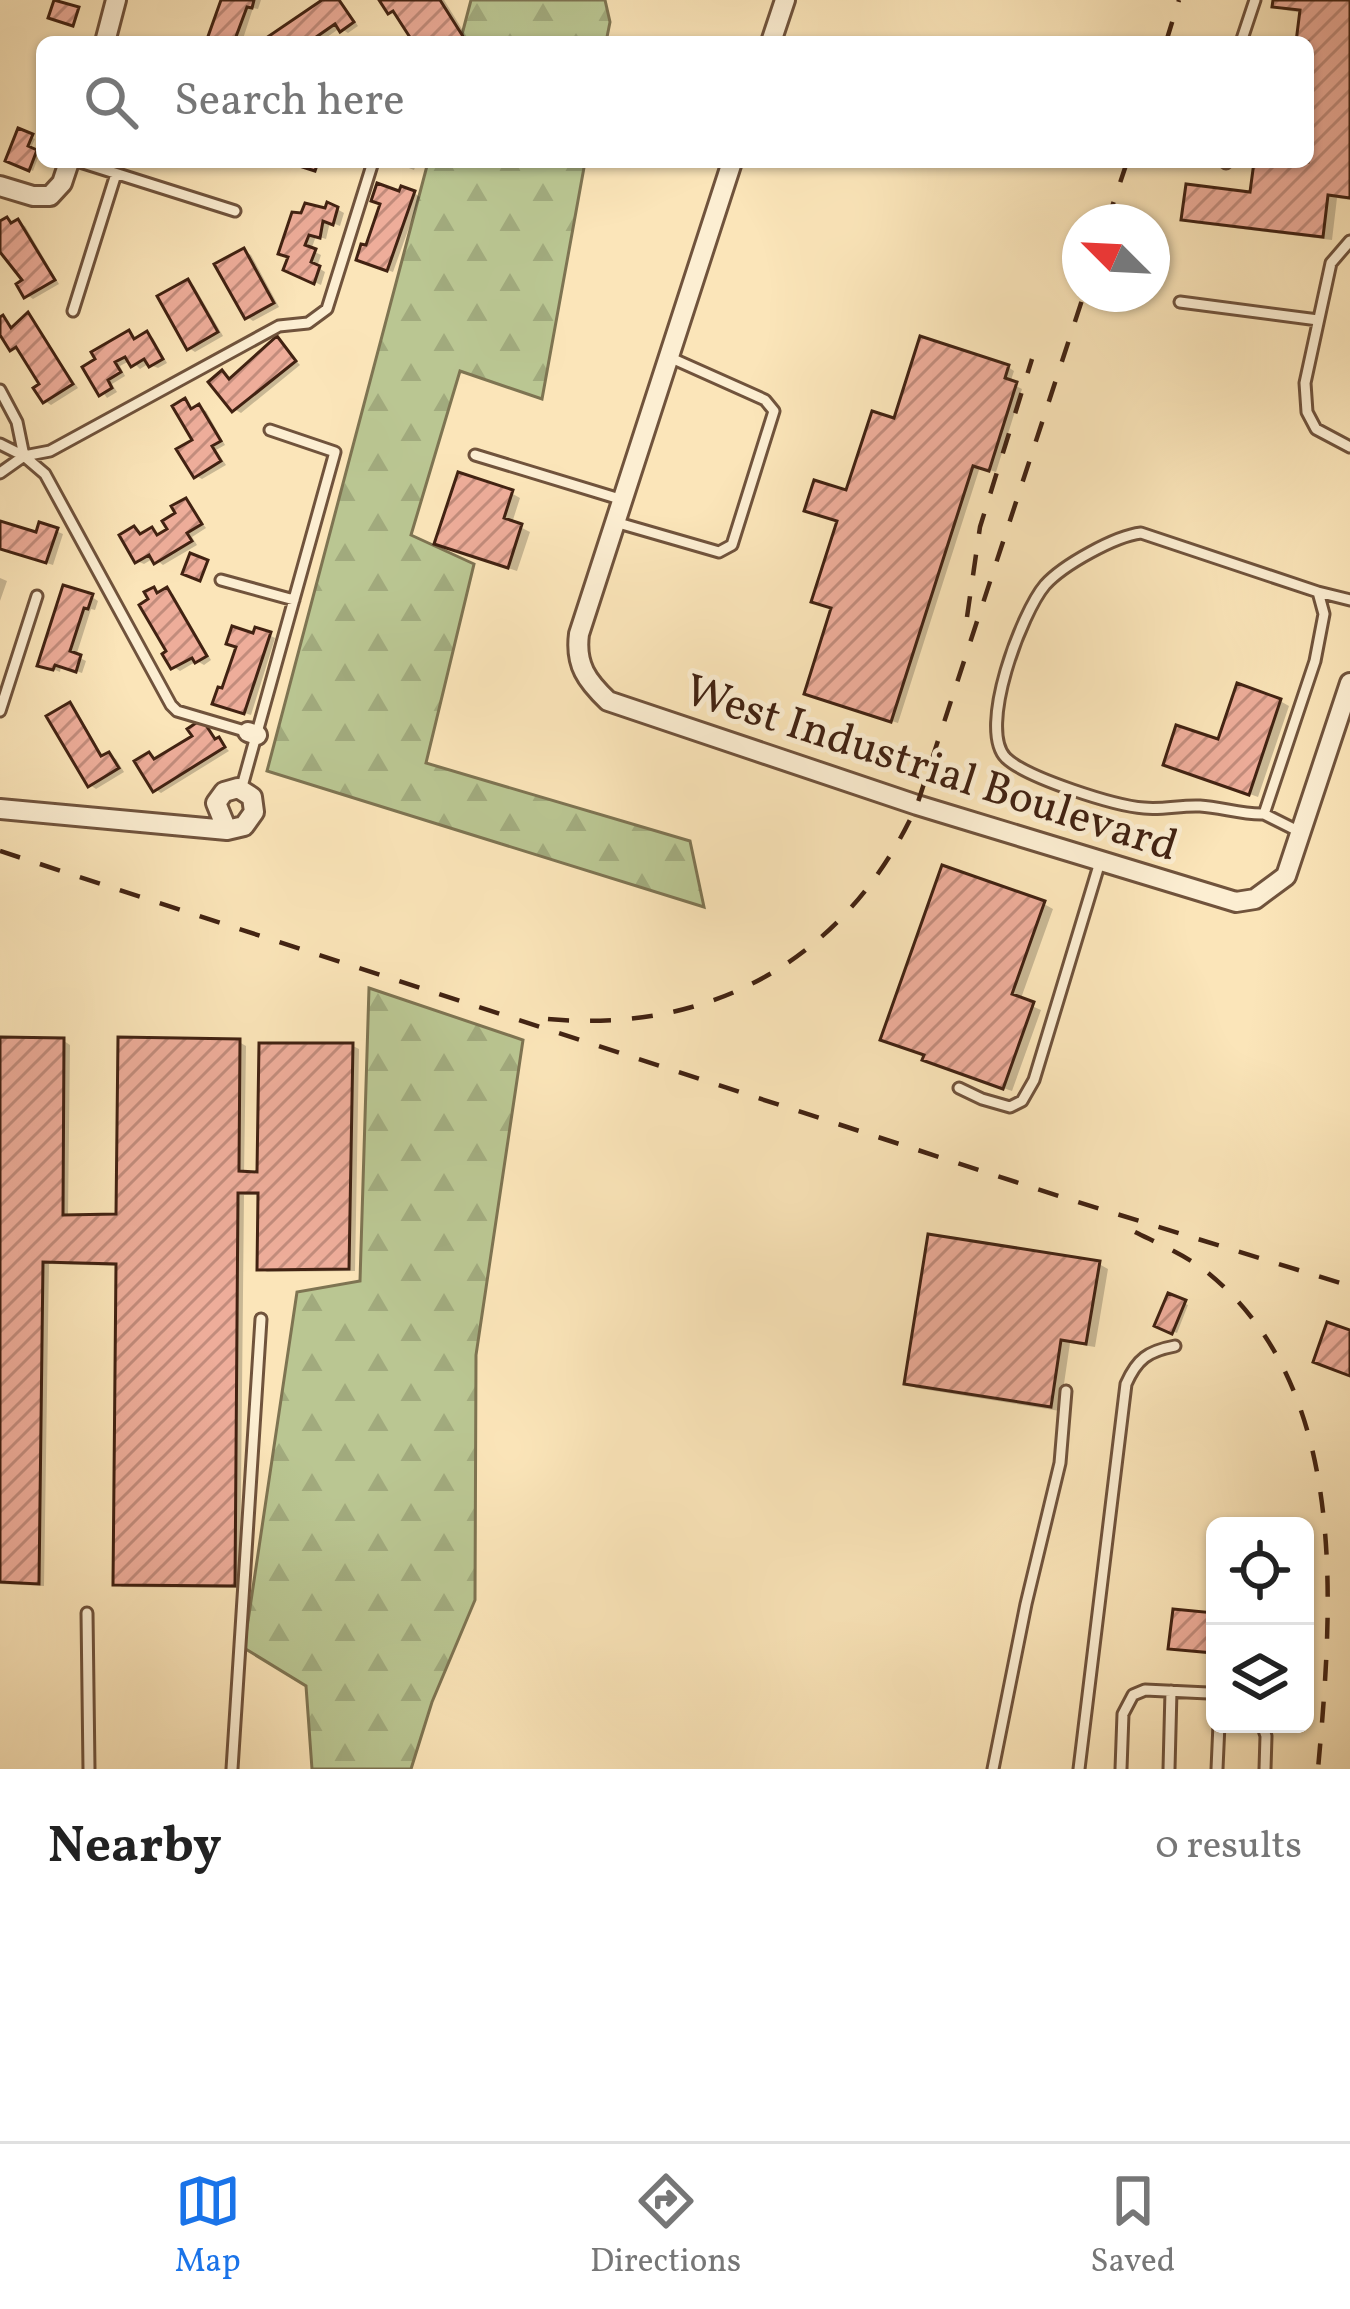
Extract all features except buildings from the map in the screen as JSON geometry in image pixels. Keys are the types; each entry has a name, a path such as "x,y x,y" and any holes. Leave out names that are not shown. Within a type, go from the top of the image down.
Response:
{"street":[{"path":"107,36 116,0"},
{"path":"773,36 784,0"},
{"path":"0,186 33,196 53,194 66,168"},
{"path":"616,522 730,168"},
{"name":"West Industrial Boulevard","path":"616,522 579,634 578,660 608,701 1236,902 1271,890 1286,876 1302,833"},
{"path":"1302,833 1350,683"},
{"path":"0,809 226,830 244,826 254,812 252,797 242,790 230,789 216,803 226,830"}],"lane":[{"path":"1243,36 1255,0"},
{"path":"100,168 235,211"},
{"path":"0,473 23,456 50,451 279,326 308,323 327,309 372,168"},
{"path":"73,311 116,173"},
{"path":"1350,241 1331,262 1305,383 1306,412 1316,430 1350,447"},
{"path":"1180,302 1318,320"},
{"path":"616,522 719,552 732,544 774,411 765,400 669,357"},
{"path":"0,390 17,422 23,456"},
{"path":"242,790 253,734 335,452 270,430"},
{"path":"0,445 45,473 171,705 177,711 253,734"},
{"path":"476,455 622,500"},
{"path":"1302,833 1264,814 1200,806 1143,808 1052,783 1006,758 996,739 998,704 1026,617 1047,583 1119,536 1141,533 1350,600"},
{"path":"221,580 294,601"},
{"path":"1264,814 1315,661 1324,614 1318,592"},
{"path":"0,711 37,596"},
{"path":"959,1088 1010,1106 1022,1101 1034,1080 1100,862"},
{"path":"232,1769 261,1318"},
{"path":"1079,1769 1126,1384 1136,1362 1156,1349 1175,1346"},
{"path":"993,1769 1060,1463 1066,1391"},
{"path":"87,1613 89,1769"},
{"path":"1120,1769 1125,1705 1132,1695 1145,1690 1206,1693"},
{"path":"1169,1769 1171,1691"},
{"path":"1217,1769 1219,1733"},
{"path":"1265,1733 1265,1769"}],"green space":[{"path":"471,0 605,0 610,22 607,36 462,36"},
{"path":"426,168 584,168 542,399 460,371 411,535 474,564 426,763 690,841 704,907 267,771"},
{"path":"369,988 523,1040 476,1355 475,1600 432,1702 411,1769 312,1769 306,1686 244,1648 297,1292 360,1281"}],"railway":[{"path":"1168,36 1179,0"},
{"path":"1113,204 1125,168"},
{"path":"548,1019 609,1020 666,1013 720,998 769,975 814,943 854,905 888,858 917,805 1078,312"},
{"path":"967,617 980,527 1032,359"},
{"path":"0,851 1065,1198 1350,1286"},
{"path":"1135,1232 1207,1272 1253,1320 1287,1375 1309,1436 1322,1502 1327,1569 1318,1769"}]}
